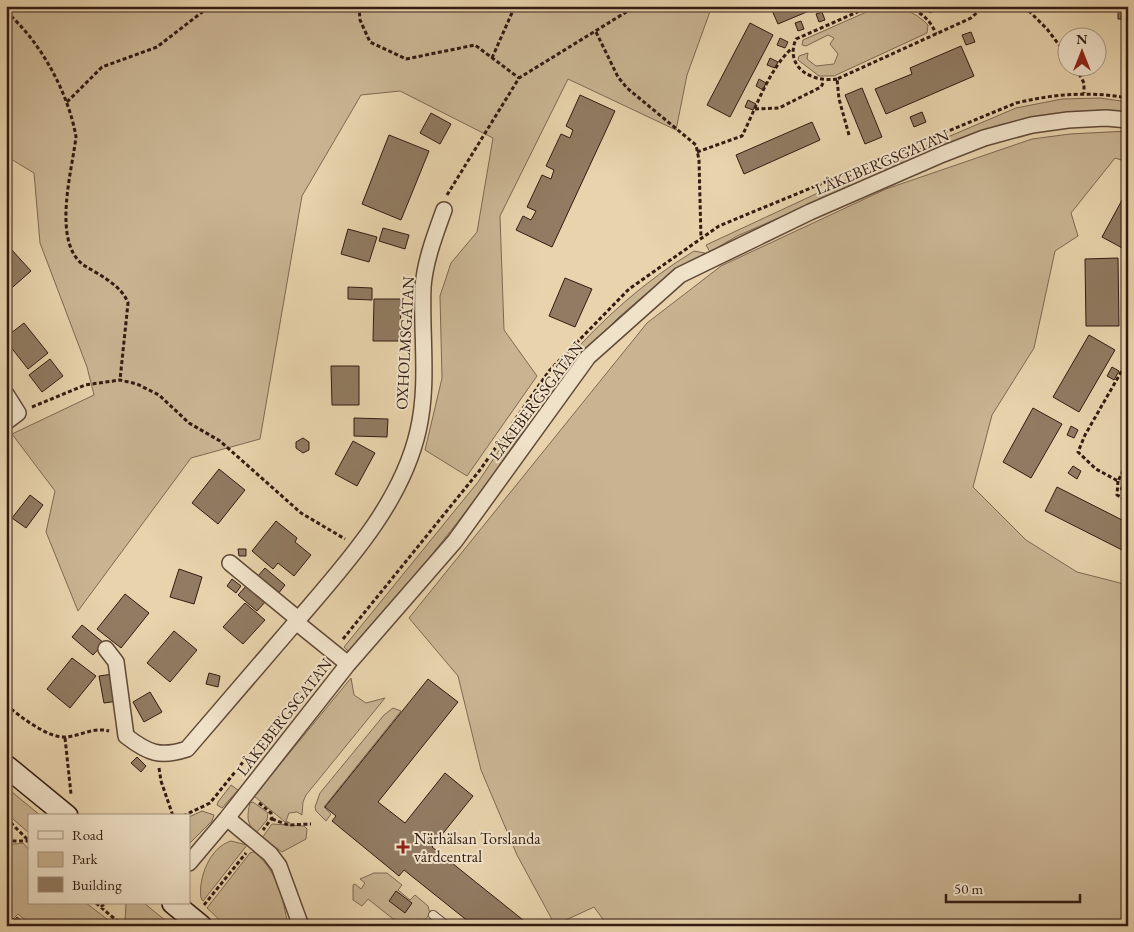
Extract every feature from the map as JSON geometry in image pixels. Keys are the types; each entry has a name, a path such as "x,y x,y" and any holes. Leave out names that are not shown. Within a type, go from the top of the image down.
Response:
{"street":[{"name":"LÅKEBERGSGATAN","path":"190,862 227,818 348,664 455,541 588,357 680,275 810,212 984,138 1032,125 1068,120 1106,118 1128,120"},
{"name":"OXHOLMSGATAN","path":"173,754 187,749 359,547 400,482 418,431 424,368 423,286 431,248 444,210"},
{"path":"6,394 12,418"},
{"path":"230,563 348,664"},
{"path":"106,649 116,662 126,736 138,745 159,755 173,754"},
{"path":"6,766 69,806"},
{"path":"227,818 270,854 279,866 300,926"},
{"path":"174,904 200,926"}],"lane":[{"path":"433,915 447,926"}],"path":[{"path":"67,102 102,67 157,47 210,6"},
{"path":"359,6 360,20 370,42 406,59 475,45 520,78"},
{"path":"492,58 515,6"},
{"path":"444,210 447,196 455,181 520,78 636,6"},
{"path":"871,6 796,38 792,49 794,62 807,74 824,81 837,80 971,18 984,6"},
{"path":"908,6 924,15 932,23 936,34"},
{"path":"1024,6 1056,41"},
{"path":"6,12 19,23 41,54 58,81 67,102 76,137 65,225 67,239 72,254 79,262 105,278 125,296 128,303 120,380"},
{"path":"596,32 618,77 627,88 696,145 701,239"},
{"path":"697,152 742,136 783,56 792,49"},
{"path":"1081,78 1084,83 1084,93"},
{"path":"837,80 839,99 849,135"},
{"path":"755,109 778,108 821,87 824,81"},
{"path":"188,814 210,803 480,470 549,371 629,289 719,226 1016,103 1050,95 1084,93 1128,98"},
{"path":"1118,481 1096,469 1078,452 1085,435 1128,360"},
{"path":"12,418 85,385 120,380 137,384 159,395 189,423 220,441 301,513 359,547"},
{"path":"1128,462 1118,481 1117,495 1128,501"},
{"path":"6,705 27,722 65,738 96,730 126,736"},
{"path":"65,738 69,806"},
{"path":"171,814 161,781 159,766 173,754"},
{"path":"6,818 28,840"},
{"path":"272,819 288,825 310,824"},
{"path":"6,841 28,841"},
{"path":"97,904 123,926"},
{"path":"101,907 104,904"}],"green space":[{"path":"6,6 712,6 687,75 676,130 568,79 500,216 504,330 537,376 467,476 425,450 442,378 440,296 451,263 477,232 493,138 400,91 361,95 302,196 260,439 191,458 78,611 46,532 55,491 12,434 94,395 87,367 40,243 34,173 6,156"},
{"path":"880,6 900,8 918,16 928,25 927,33 834,76 819,76 798,60 799,56 808,53 807,59 816,66 834,64 838,54 830,44 834,38 828,35 806,46 802,45 803,40"},
{"path":"1100,98 1128,102 1128,114 1058,116 1016,121 966,136 887,171 882,172 877,167 1016,108 1062,99"},
{"path":"1128,131 1128,162 1115,158 1071,213 1078,236 1055,251 1034,348 992,415 973,487 1026,540 1077,572 1128,585 1128,926 608,926 594,907 555,925 517,855 481,770 458,676 409,618 647,323 721,266 886,189 1032,139 1070,134"},
{"path":"850,178 848,188 737,236 710,252 706,245"},
{"path":"694,251 705,253 648,292 619,317 572,364 567,366 564,363 593,331 641,288"},
{"path":"544,390 545,395 524,429 454,527 351,651 348,651 344,647 478,482 539,391"},
{"path":"351,678 354,695 366,703 385,698 306,795 303,802 302,815 297,812 289,813 286,821 290,823 285,822 254,796"},
{"path":"393,708 401,711 324,807 331,814 326,821 316,811 315,807 320,793 384,715"},
{"path":"231,785 238,790 222,808 217,805 218,802"},
{"path":"6,787 39,814 28,814 28,832 6,813"},
{"path":"253,802 268,813 267,820 257,832 253,829 248,819 250,803"},
{"path":"202,811 214,815 212,821 190,843 190,817"},
{"path":"272,824 304,826 307,829 306,839 282,852 262,838"},
{"path":"231,841 247,845 203,901 201,898 201,882 207,864 217,850"},
{"path":"23,843 28,849 28,904 87,904 116,926 32,926 18,914 6,926 7,845"},
{"path":"254,852 262,859 274,876 284,905 288,926 226,926 207,908 250,853"},
{"path":"374,873 387,873 402,885 398,890 410,900 415,895 428,906 430,913 421,926 402,926 368,899 362,906 353,900 353,885 355,884 361,889 365,883 360,879"},
{"path":"126,904 145,904 172,926 131,926 125,921"}],"building":[{"path":"770,6 821,6 778,24"},
{"path":"927,6 935,6 931,13 925,10"},
{"path":"1118,6 1128,6 1128,19 1118,19"},
{"path":"822,12 825,20 819,22 816,14"},
{"path":"801,21 804,29 798,31 795,23"},
{"path":"750,23 773,35 730,117 707,105"},
{"path":"971,32 975,42 966,45 962,35"},
{"path":"780,38 788,42 785,48 777,45"},
{"path":"961,46 974,76 886,114 875,89 912,74 910,68"},
{"path":"770,58 778,62 775,68 767,65"},
{"path":"759,79 766,83 763,90 756,86"},
{"path":"862,88 882,137 865,144 845,95"},
{"path":"580,95 615,111 552,247 516,230 523,216 531,220 536,211 527,207 542,175 551,179 554,170 546,166 561,134 570,138 573,130 566,126"},
{"path":"748,100 756,104 753,110 745,107"},
{"path":"922,112 926,122 914,127 910,117"},
{"path":"431,113 451,124 440,144 420,133"},
{"path":"812,122 820,140 744,174 736,155"},
{"path":"389,135 429,151 401,220 362,204"},
{"path":"1128,189 1128,248 1126,250 1102,237"},
{"path":"383,228 409,235 405,249 379,241"},
{"path":"348,229 377,237 369,262 341,254"},
{"path":"11,249 31,271 6,293 6,254"},
{"path":"1118,258 1119,326 1086,326 1085,259"},
{"path":"565,278 592,289 575,327 549,316"},
{"path":"348,287 372,288 372,300 348,299"},
{"path":"374,299 401,299 400,341 373,341"},
{"path":"24,323 48,353 28,369 6,341 6,337"},
{"path":"1089,335 1115,350 1079,412 1053,397"},
{"path":"50,359 63,376 42,392 29,375"},
{"path":"331,366 359,366 359,405 332,405"},
{"path":"1112,367 1119,371 1114,380 1107,376"},
{"path":"1033,408 1062,424 1031,478 1003,462"},
{"path":"354,418 388,419 387,437 354,436"},
{"path":"1071,426 1078,430 1074,438 1067,435"},
{"path":"303,438 309,442 309,450 303,453 296,448 296,442"},
{"path":"353,441 375,453 357,486 335,474"},
{"path":"1073,466 1081,471 1077,479 1068,473"},
{"path":"219,469 245,490 218,524 192,503"},
{"path":"1126,480 1128,482 1127,493 1120,489"},
{"path":"1057,487 1128,523 1128,553 1045,511"},
{"path":"30,495 43,505 26,528 12,518"},
{"path":"276,521 297,538 295,542 311,555 294,576 278,563 273,569 252,551"},
{"path":"238,549 246,549 246,556 239,556"},
{"path":"265,568 285,585 278,594 257,577"},
{"path":"179,569 202,577 194,604 170,597"},
{"path":"232,579 241,586 236,593 227,586"},
{"path":"247,585 266,601 257,611 238,595"},
{"path":"125,594 149,613 121,648 97,629"},
{"path":"245,603 265,620 243,644 223,627"},
{"path":"82,625 104,643 93,655 72,637"},
{"path":"174,631 197,650 170,682 147,663"},
{"path":"72,658 96,676 70,708 47,689"},
{"path":"209,673 220,676 218,687 206,684"},
{"path":"113,674 118,701 104,703 99,676"},
{"path":"428,679 458,702 378,802 405,823 445,773 473,796 432,847 528,924 527,926 474,926 404,870 399,876 332,821 336,816 325,807"},
{"path":"150,692 162,712 144,722 133,702"},
{"path":"137,757 146,766 141,772 131,763"},
{"path":"396,891 412,903 405,913 389,901"},
{"path":"17,917 28,926 10,926"}],"place":[{"name":"Närhälsan Torslanda vårdcentral","path":"403,847"}]}
